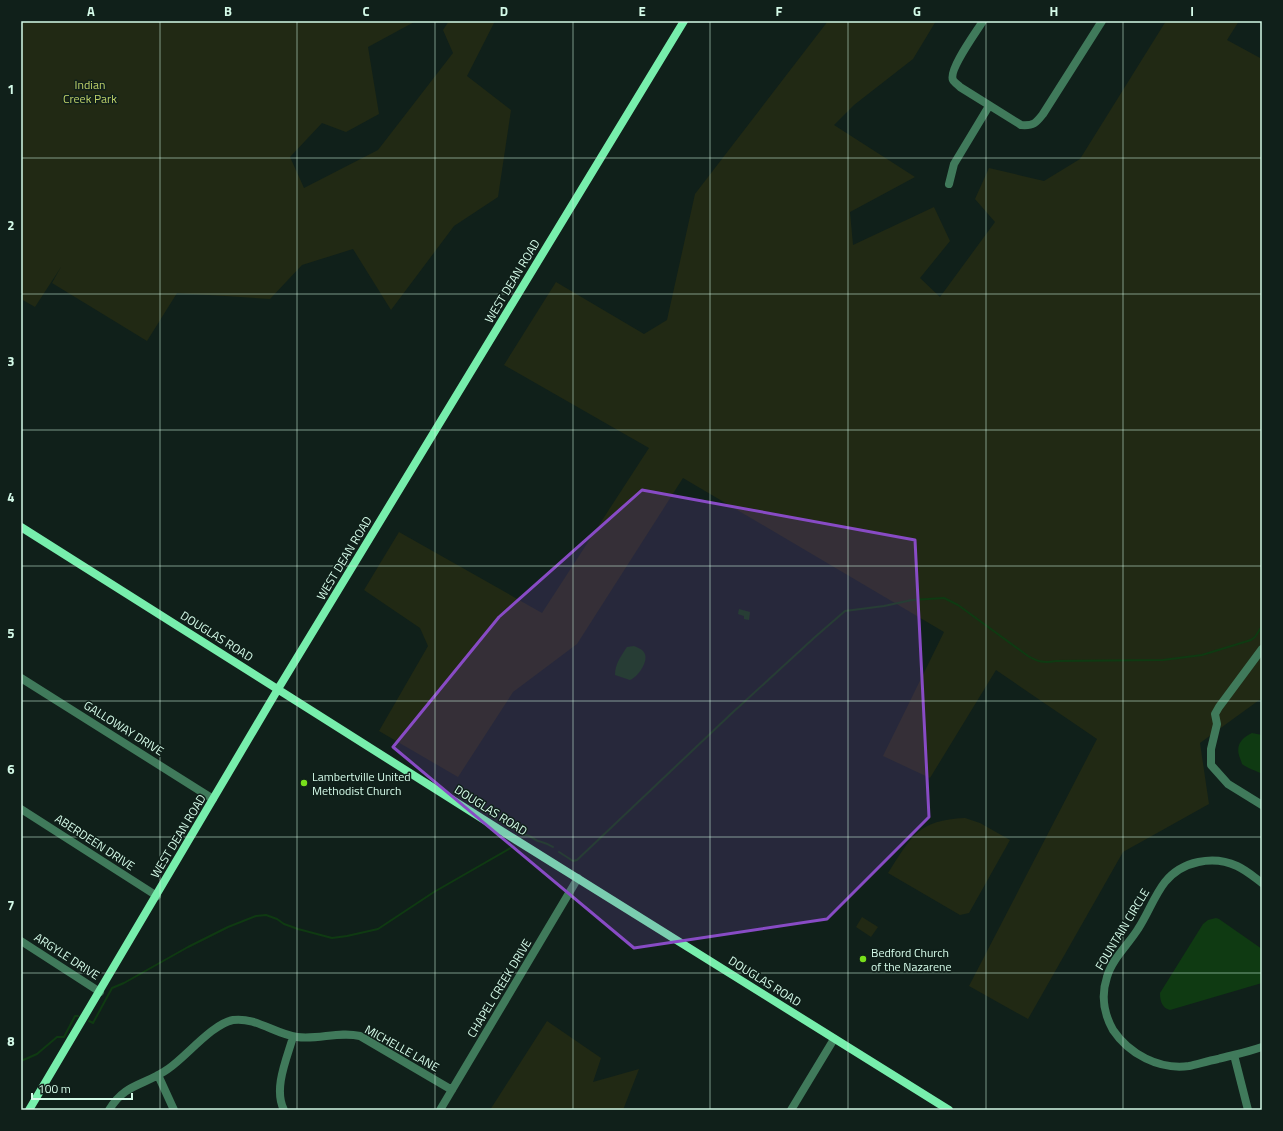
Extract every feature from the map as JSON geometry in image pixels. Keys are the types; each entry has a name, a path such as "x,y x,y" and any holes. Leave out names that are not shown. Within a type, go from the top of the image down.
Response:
{"street":[{"name":"WEST DEAN ROAD","path":"29,1110 278,690 684,21"},
{"path":"983,21 955,65 952,74 953,80 960,87 1021,125 1031,126 1037,122 1102,21"},
{"path":"949,184 954,164 989,106"},
{"name":"DOUGLAS ROAD","path":"21,527 278,690 949,1110"},
{"path":"1262,649 1219,706 1215,714 1217,724 1211,750 1211,765 1228,784 1262,805"},
{"name":"GALLOWAY DRIVE","path":"21,678 213,799"},
{"name":"ABERDEEN DRIVE","path":"21,809 157,896"},
{"name":"FOUNTAIN CIRCLE","path":"1262,883 1238,867 1218,861 1197,862 1176,871 1162,886 1139,928 1108,972 1104,988 1105,1006 1111,1025 1123,1042 1143,1058 1163,1064 1189,1066 1262,1047"},
{"name":"CHAPEL CREEK DRIVE","path":"440,1110 578,878"},
{"name":"ARGYLE DRIVE","path":"21,941 100,992"},
{"name":"MICHELLE LANE","path":"109,1110 119,1096 125,1091 158,1075 174,1065 218,1027 231,1021 244,1020 292,1037 305,1038 348,1034 360,1036 452,1090"},
{"path":"284,1110 280,1100 279,1089 292,1037"},
{"path":"791,1110 834,1039"},
{"path":"1234,1055 1248,1110"},
{"path":"158,1075 174,1110"}],"highlighted area":[{"path":"642,490 915,540 929,817 827,919 634,948 393,747 499,617"}],"green space":[{"name":"Indian Creek Park","path":"21,21 416,21 368,47 379,114 346,132 322,123 290,157 304,188 378,150 453,53 443,30 449,21 495,21 467,76 511,110 498,197 454,226 391,310 353,249 302,265 270,299 177,293 147,341 52,283 61,267 35,307 21,299"},
{"path":"828,21 936,21 913,59 854,105 834,125 915,177 850,212 853,245 934,207 950,241 920,278 940,297 995,222 975,199 989,168 1044,181 1080,159 1166,21 1239,21 1227,40 1262,59 1262,698 1200,743 1209,804 1123,852 1028,1019 969,986 1097,739 996,670 930,778 883,756 944,632 683,478 577,644 513,692 458,777 379,731 428,646 420,628 364,590 399,532 542,613 649,448 504,365 556,282 644,334 667,320 695,194"},
{"path":"965,818 980,823 1010,840 969,913 960,915 888,873 904,849 918,832 937,822 949,819"},
{"path":"862,917 878,927 871,937 856,927"},
{"path":"547,1021 601,1058 593,1082 639,1069 623,1110 490,1110"}],"shaded area":[{"path":"739,609 750,612 749,620 744,619 744,616 738,614"},
{"path":"634,646 642,650 645,654 645,663 640,672 630,680 615,675 617,664 627,647"},
{"path":"1252,733 1262,735 1262,774 1242,764 1238,750 1242,740"},
{"path":"1216,918 1262,949 1262,983 1170,1010 1165,1008 1160,999 1160,993 1203,924 1208,920"}],"waterway":[{"path":"559,852 573,861 577,860 731,714 845,611 884,606 912,600 944,598 958,605 1028,656 1035,660 1045,662 1163,660 1202,655 1251,640 1255,637 1262,626"},
{"path":"523,835 529,835 536,840 553,847"},
{"path":"89,1021 93,1023 112,988 228,927 256,916 266,915 298,929 332,938 378,929 434,892 514,846"},
{"path":"21,1061 37,1054 57,1037 64,1037 75,1016 78,1016"}],"place":[{"name":"Lambertville United Methodist Church","path":"304,783"},
{"name":"Bedford Church of the Nazarene","path":"863,959"}]}
